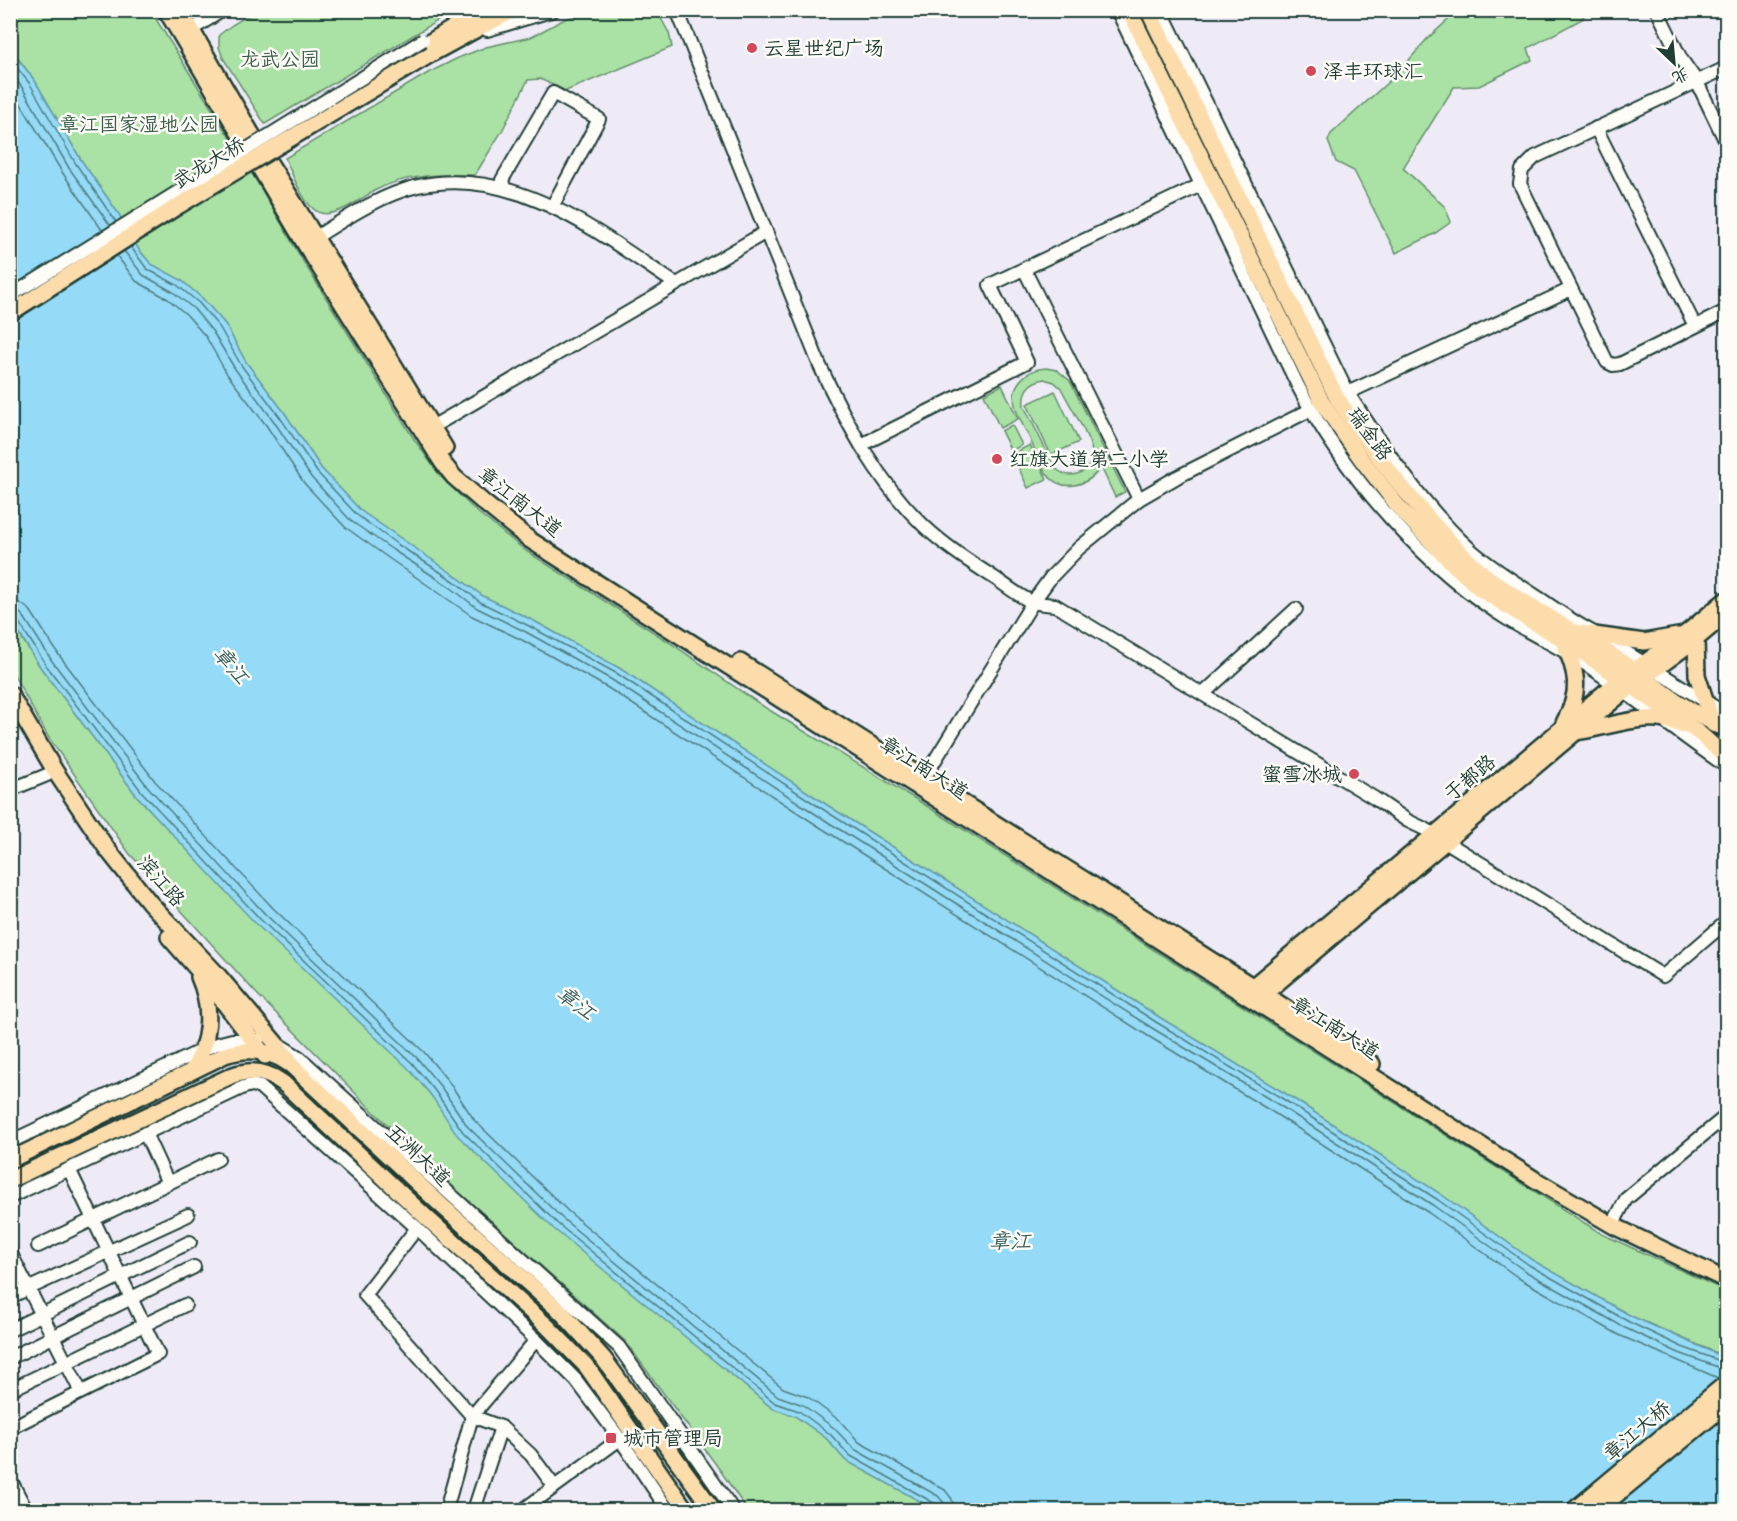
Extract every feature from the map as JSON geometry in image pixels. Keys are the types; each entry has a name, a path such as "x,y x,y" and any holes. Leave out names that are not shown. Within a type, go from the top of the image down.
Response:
{"highway":[{"name":"章江大桥","path":"1575,1510 1726,1384"},
{"name":"章江大桥","path":"1597,1510 1726,1404"}],"main road":[{"path":"166,10 246,136"},
{"path":"180,10 246,136"},
{"path":"428,49 483,10"},
{"path":"428,49 515,10"},
{"name":"瑞金路","path":"1130,10 1207,182 1362,460 1400,509 1455,567 1480,588 1524,617 1568,635 1634,678 1722,728"},
{"name":"瑞金路","path":"1148,10 1329,401"},
{"name":"武龙大桥","path":"10,302 173,199 428,49"},
{"name":"武龙大桥","path":"10,313 428,49"},
{"name":"章江南大道","path":"246,136 442,462 469,490 530,540 1541,1174 1616,1218 1726,1272"},
{"name":"章江南大道","path":"310,241 449,454 486,493 537,533 920,783"},
{"name":"于都路","path":"1692,635 1726,600"},
{"name":"于都路","path":"1254,994 1568,731 1692,635 1726,614"},
{"path":"1722,728 1705,702 1695,663 1692,635 1644,642 1600,636 1568,635 1568,652 1575,671 1575,690 1568,731 1592,730 1639,719 1665,720 1698,733 1726,749"},
{"name":"瑞金路","path":"1634,678 1726,757"},
{"name":"滨江路","path":"10,694 55,771 106,849 150,903 250,1013 264,1048"},
{"name":"滨江路","path":"10,712 47,775 99,855 264,1048"},
{"path":"189,959 200,979 207,1002 208,1025 202,1050 192,1071"},
{"name":"章江南大道","path":"1254,994 1534,1179 1614,1226 1726,1280"},
{"path":"10,1160 225,1055 264,1048"},
{"path":"10,1180 233,1075 246,1071 264,1048"},
{"name":"五洲大道","path":"264,1048 305,1077 441,1205 563,1314 603,1358 713,1510"},
{"name":"五洲大道","path":"264,1048 278,1079 547,1326 587,1367 686,1510"}],"street":[{"path":"191,30 223,10"},
{"path":"10,319 190,207 428,49 473,10"},
{"path":"10,296 428,49 554,10"},
{"path":"677,10 820,366 861,446 895,495 923,525 965,559 1033,602 1055,605 1374,798 1408,821 1441,838 1662,976 1726,922"},
{"path":"861,446 1027,362 990,285 1207,182 1117,10"},
{"path":"1161,10 1238,165 1329,401 1351,471 1444,574 1511,622 1568,652 1705,702 1726,714"},
{"path":"1657,10 1681,59 1697,82 1726,142"},
{"path":"1726,68 1535,158 1522,170 1520,184 1605,359 1613,365 1631,359 1726,311"},
{"path":"504,188 502,180 552,93 599,119 552,207"},
{"path":"1596,128 1695,326"},
{"path":"310,241 371,205 419,186 458,182 504,188 539,200 616,244 676,284"},
{"path":"432,427 766,232"},
{"path":"1024,269 1138,499"},
{"path":"920,783 1051,577 1079,548 1138,499 1329,401 1571,288"},
{"path":"1329,401 1383,446 1418,493 1470,549 1582,627 1600,636 1665,720 1726,766"},
{"path":"1203,694 1296,609"},
{"path":"10,790 47,775"},
{"path":"10,1142 222,1042 264,1048 299,1058 619,1347 733,1510"},
{"path":"10,1197 255,1081 264,1048"},
{"path":"244,1087 255,1086 264,1089 417,1228 576,1380 620,1439 665,1509"},
{"path":"1616,1218 1626,1199 1726,1116"},
{"path":"145,1133 168,1183"},
{"path":"38,1246 218,1159"},
{"path":"10,1428 158,1354 69,1169"},
{"path":"10,1297 188,1215"},
{"path":"417,1228 365,1295 472,1416 501,1427 531,1455 554,1486"},
{"path":"10,1330 190,1242"},
{"path":"10,1252 81,1392"},
{"path":"10,1359 194,1267"},
{"path":"10,1390 184,1305"},
{"path":"446,1510 472,1416 536,1340"},
{"path":"474,1510 501,1427"},
{"path":"523,1510 620,1439"},
{"path":"10,1479 26,1510"}],"green space":[{"name":"龙武公园","path":"256,10 454,11 265,124 223,58 219,47 219,35"},
{"path":"594,10 657,11 669,33 672,47 566,91 540,79 528,80 502,131 475,175 437,175 400,181 376,190 348,207 325,214 313,208 303,196 285,158 428,73 458,58 486,47 531,37 565,19"},
{"name":"章江国家湿地公园","path":"11,11 151,11 414,439 440,476 476,511 526,551 669,642 766,708 922,803 1602,1234 1726,1291 1726,1349 1719,1354 1631,1316 1532,1260 1442,1195 1286,1094 1159,1017 824,803 619,668 483,596 361,511 321,468 284,412 246,362 225,324 203,299 181,280 151,264 139,250 118,213 81,160 35,81 11,49"},
{"path":"1458,11 1581,11 1584,18 1528,48 1532,60 1479,86 1454,87 1403,168 1445,207 1451,222 1434,234 1396,253 1354,171 1336,162 1328,141 1331,134 1398,73 1427,39"},
{"path":"1039,369 1057,370 1070,381 1125,492 1115,497 1101,467 1089,479 1075,485 1059,484 1046,473 1017,414 1014,397 1021,379","holes":["1044,379 1054,382 1061,388 1091,446 1089,466 1081,473 1074,475 1060,472 1055,468 1024,406 1025,392 1034,382"]},
{"path":"1002,385 1018,419 1000,428 984,394"},
{"path":"1055,391 1079,442 1051,455 1027,404"},
{"path":"1012,425 1022,445 1011,451 1001,431"},
{"path":"1030,445 1047,479 1028,488 1012,454"},
{"path":"10,620 41,668 137,796 257,924 408,1067 431,1095 696,1345 772,1408 795,1416 826,1438 845,1460 936,1510 747,1510 625,1341 454,1188 372,1110 256,993 129,853 49,738 11,670"}],"water":[{"name":"章江","path":"10,49 35,81 81,160 118,213 139,250 151,264 181,280 203,299 225,324 246,362 284,412 321,468 361,511 483,596 619,668 824,803 1159,1017 1286,1094 1442,1195 1532,1260 1631,1316 1726,1358 1726,1510 936,1510 845,1460 826,1438 795,1416 772,1408 554,1229 458,1136 431,1095 407,1067 256,924 137,796 41,668 11,620"}],"place":[{"name":"云星世纪广场","path":"752,48"},
{"name":"泽丰环球汇","path":"1311,71"},
{"name":"红旗大道第二小学","path":"997,459"},
{"name":"蜜雪冰城","path":"1354,774"},
{"name":"城市管理局","path":"611,1438"}]}
